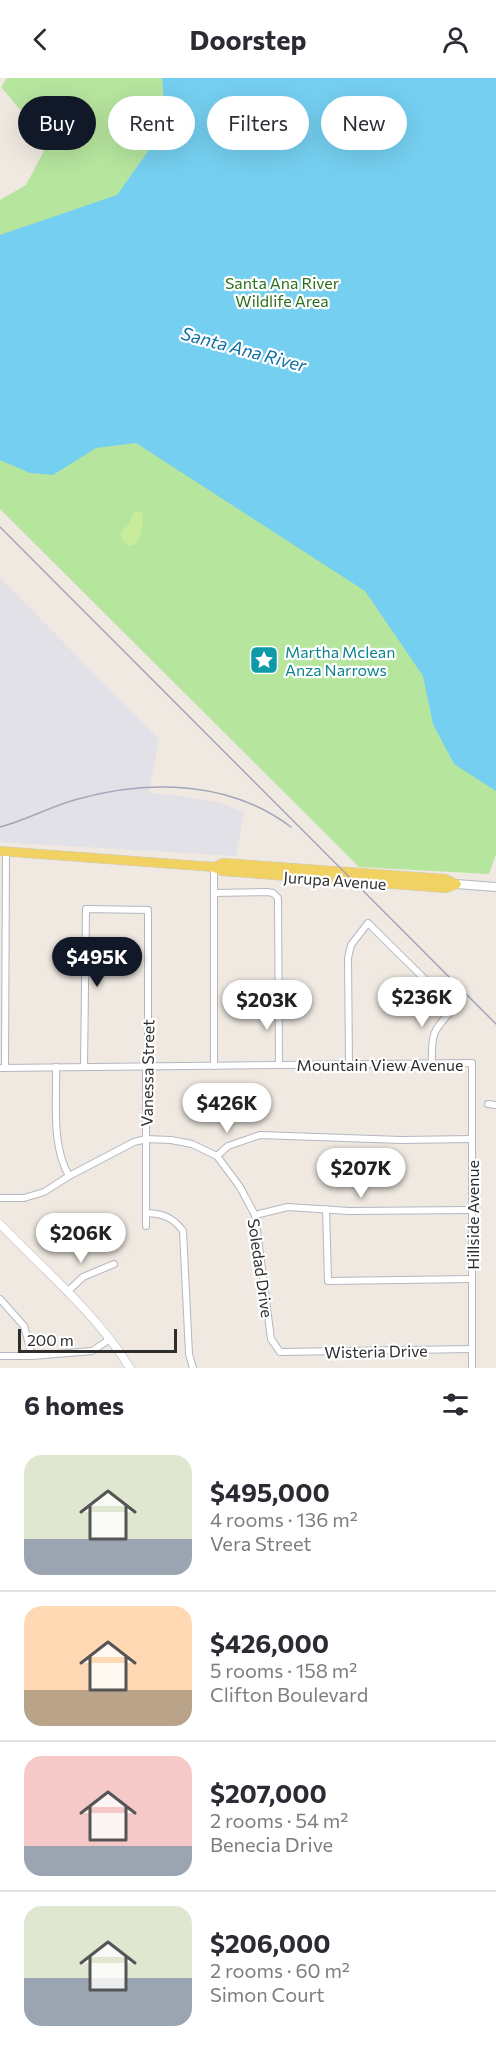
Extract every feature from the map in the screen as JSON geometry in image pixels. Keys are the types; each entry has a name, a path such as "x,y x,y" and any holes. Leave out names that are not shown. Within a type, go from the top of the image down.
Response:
{"main road":[{"name":"Jurupa Avenue","path":"3,851 446,888 456,884 496,887"}],"street":[{"path":"3,851 3,1067"},
{"path":"214,867 214,1066"},
{"path":"213,893 267,892 273,893 278,898 279,1064"},
{"name":"Vanessa Street","path":"84,1067 86,909 148,910 146,1226"},
{"path":"349,1064 348,958 351,945 368,923 454,1008 433,1032 432,1064"},
{"name":"Mountain View Avenue","path":"3,1067 472,1063"},
{"name":"Hillside Avenue","path":"472,1063 472,1368"},
{"path":"56,1067 58,1139 64,1168 69,1176"},
{"path":"488,1104 496,1105"},
{"path":"0,1198 24,1198 44,1191 134,1142 146,1139 192,1144 217,1156 228,1146 260,1135 471,1139"},
{"name":"Soledad Drive","path":"217,1156 240,1187 255,1215 271,1339 280,1352"},
{"path":"255,1215 288,1207 358,1211 472,1210"},
{"path":"326,1209 328,1281 472,1279"},
{"path":"147,1213 168,1217 183,1231 189,1344 193,1368"},
{"path":"0,1224 110,1339 130,1368"},
{"path":"67,1292 83,1277 114,1264"},
{"path":"0,1299 24,1326 32,1356"},
{"path":"0,1356 92,1351 110,1339"},
{"name":"Wisteria Drive","path":"280,1352 472,1349"}],"shaded area":[{"path":"0,578 159,739 149,793 220,803 244,812 236,856 0,842"}],"green space":[{"name":"Santa Ana River","path":"7,78 496,78 496,854 489,874 359,867 0,509 0,200 26,185 44,150 96,150 96,96 18,96 18,107 1,87"},
{"path":"138,511 143,515 141,533 136,544 129,546 122,540 120,533 128,525 134,513"}],"water":[{"name":"Santa Ana River","path":"162,78 496,78 496,791 454,764 433,724 423,676 365,591 136,443 96,448 53,475 30,473 0,460 0,235 117,195 149,150 195,150 195,96 164,96"}],"railway":[{"path":"0,527 496,1024"},
{"path":"0,827 78,799 132,788 160,787 188,788 242,800 291,827"}],"place":[{"name":"Martha Mclean Anza Narrows","path":"264,660"}],"park label":[{"name":"Santa Ana River Wildlife Area","path":"282,291"}]}
